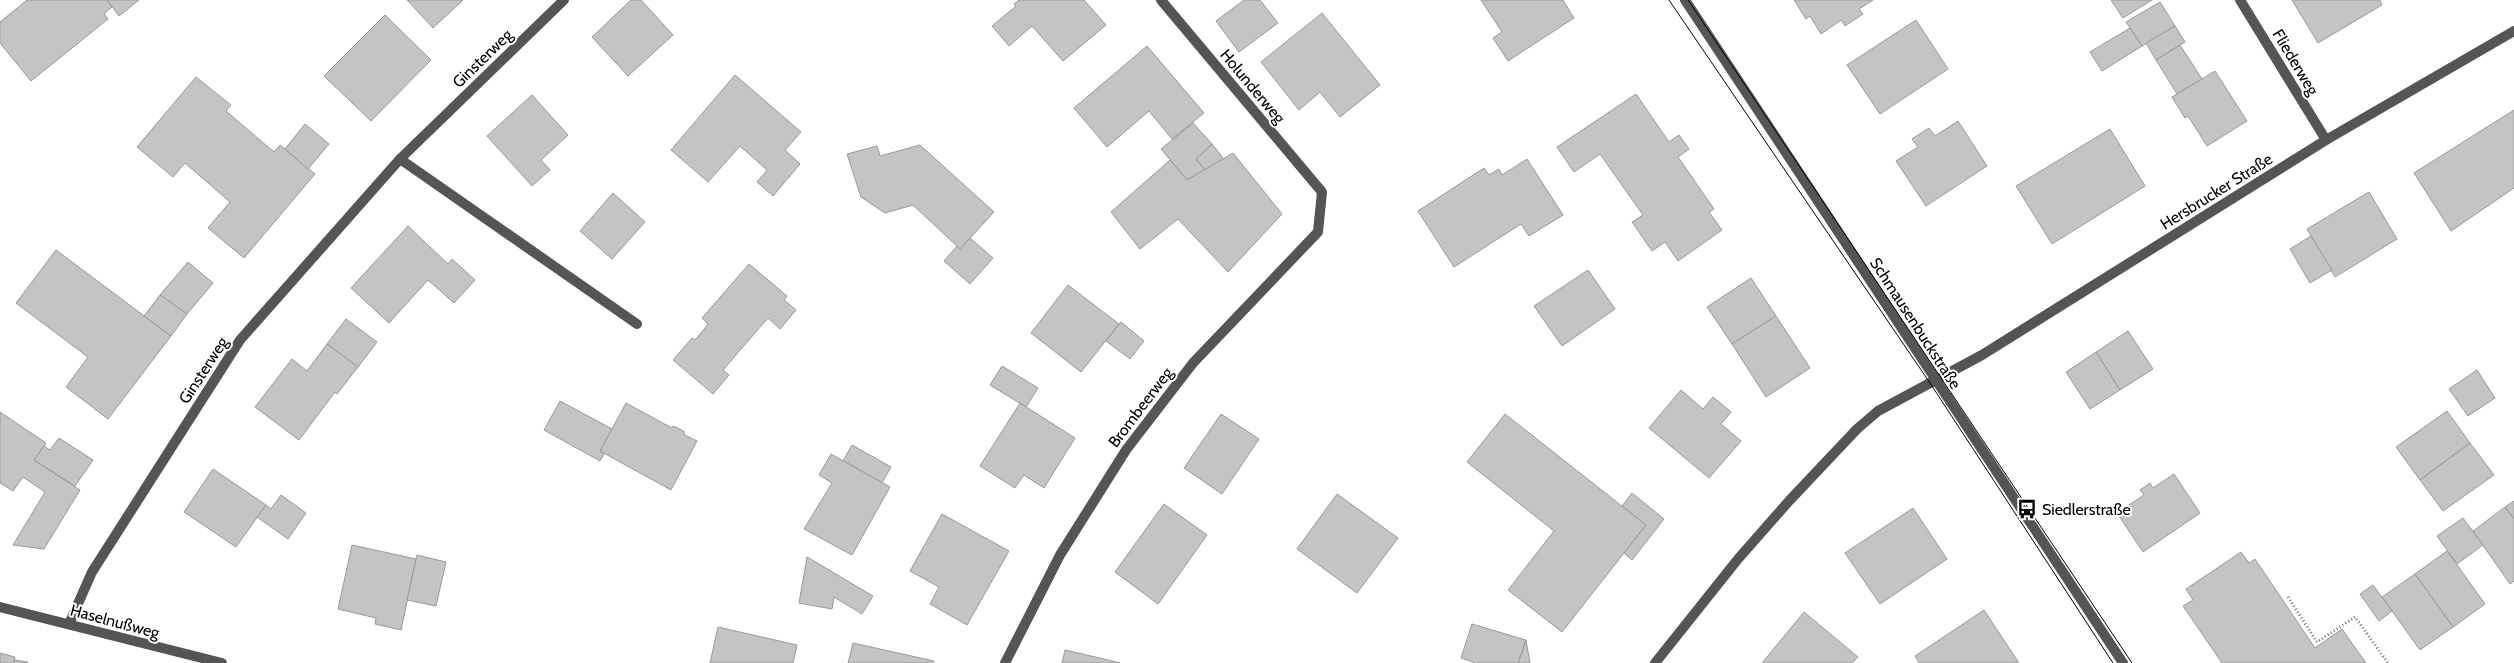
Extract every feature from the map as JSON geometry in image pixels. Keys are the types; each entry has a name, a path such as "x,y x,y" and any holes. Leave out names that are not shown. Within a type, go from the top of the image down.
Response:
{"street":[{"name":"Ginsterweg","path":"69,624 92,572 240,340 400,159 564,0"},
{"name":"Holunderweg","path":"1161,0 1322,192"},
{"name":"Schmausenbuckstraße","path":"1685,0 2122,663"},
{"name":"Fliederweg","path":"2240,0 2326,140"},
{"name":"Hersbrucker Straße","path":"1936,380 1982,355 2326,140 2514,31"},
{"path":"400,159 636,324"},
{"name":"Brombeerweg","path":"1004,663 1060,554 1126,450 1193,363 1318,232 1322,192"},
{"path":"1655,663 1738,559 1857,430 1878,411 1936,380"},
{"name":"Haselnußweg","path":"0,607 69,624 183,659 222,663"}],"path":[{"path":"2288,597 2317,642 2355,616 2388,663"}],"building":[{"path":"27,0 107,0 112,7 104,14 108,19 31,81 0,43 0,22"},
{"path":"107,0 139,0 119,16"},
{"path":"407,0 463,0 433,28"},
{"path":"631,0 641,0 673,35 628,76 592,37"},
{"path":"1019,0 1084,0 1106,25 1063,61 1032,26 1009,46 992,26 1016,6 1014,4"},
{"path":"1244,0 1260,0 1278,23 1239,52 1216,21"},
{"path":"1481,0 1563,0 1574,18 1508,61 1493,38 1502,32"},
{"path":"1794,0 1873,0 1859,9 1863,14 1845,26 1841,20 1821,34 1810,16 1806,19"},
{"path":"2111,0 2152,0 2123,18"},
{"path":"2292,0 2380,0 2382,5 2318,43"},
{"path":"2160,2 2175,26 2142,46 2126,22"},
{"path":"1322,13 1380,85 1340,117 1320,92 1299,110 1261,62"},
{"path":"385,15 431,60 371,121 324,76"},
{"path":"1916,20 1948,69 1880,114 1847,65"},
{"path":"2175,26 2185,42 2156,60 2146,43"},
{"path":"2130,28 2142,46 2102,71 2090,52"},
{"path":"2180,45 2202,79 2177,94 2156,60"},
{"path":"1147,46 1204,113 1172,139 1149,111 1107,147 1074,108"},
{"path":"2215,71 2247,121 2207,146 2188,116 2185,118 2172,97"},
{"path":"735,75 801,132 785,150 800,164 773,196 757,182 767,170 740,146 708,182 671,150"},
{"path":"196,77 231,105 226,111 274,152 280,145 315,174 244,258 208,228 230,202 185,163 173,177 137,147"},
{"path":"1636,94 1669,142 1679,135 1689,149 1678,157 1714,209 1709,212 1722,230 1678,261 1665,242 1652,251 1632,222 1643,215 1600,154 1574,172 1557,147"},
{"path":"532,95 568,135 541,160 550,170 532,186 487,136"},
{"path":"2514,110 2514,188 2451,231 2414,173"},
{"path":"1958,121 1987,166 1926,206 1896,161 1918,147 1912,139 1929,128 1935,136"},
{"path":"1193,123 1212,144 1196,159 1205,170 1187,180 1161,149"},
{"path":"305,124 329,144 308,169 285,149"},
{"path":"2110,129 2145,186 2052,244 2016,186"},
{"path":"1212,144 1224,159 1205,170 1196,159"},
{"path":"920,145 994,212 960,249 913,205 885,213 861,197 847,154 877,146 880,156"},
{"path":"1233,153 1282,214 1228,272 1178,219 1140,249 1111,212 1170,160 1187,180"},
{"path":"1527,159 1563,215 1529,236 1521,224 1454,267 1418,211 1484,168 1489,175 1499,169 1502,175"},
{"path":"2369,192 2397,239 2335,277 2307,229"},
{"path":"613,193 645,222 612,259 580,231"},
{"path":"408,226 448,264 452,259 475,280 454,303 428,280 389,323 351,288"},
{"path":"2311,236 2332,270 2310,283 2290,249"},
{"path":"970,238 993,258 970,284 944,261 957,246 960,249"},
{"path":"56,250 171,336 108,419 66,387 88,357 16,303"},
{"path":"188,262 213,283 187,314 160,295"},
{"path":"749,264 787,296 784,300 796,310 780,329 768,318 723,370 729,375 713,394 673,360 692,338 695,340 705,328 708,324 702,318"},
{"path":"1588,270 1615,309 1562,346 1534,306"},
{"path":"1751,278 1776,316 1732,344 1707,307"},
{"path":"1068,285 1119,324 1081,372 1031,333"},
{"path":"160,295 187,314 171,336 144,316"},
{"path":"1776,316 1810,368 1766,397 1732,344"},
{"path":"346,319 377,342 358,367 327,344"},
{"path":"1121,322 1144,341 1130,359 1106,341"},
{"path":"2128,331 2153,369 2120,390 2096,352"},
{"path":"327,344 358,367 337,394 335,392 299,440 255,407 292,359 307,371"},
{"path":"2096,352 2120,390 2090,409 2066,372"},
{"path":"1002,366 1038,388 1026,407 990,385"},
{"path":"2477,370 2495,398 2468,416 2449,389"},
{"path":"1681,390 1703,409 1713,397 1731,412 1721,424 1741,441 1709,478 1649,428"},
{"path":"560,401 612,429 600,451 604,454 600,461 544,430"},
{"path":"626,403 672,428 673,426 678,428 685,432 683,434 697,441 671,490 600,451"},
{"path":"1020,403 1075,438 1044,488 1024,475 1015,488 980,466"},
{"path":"2447,411 2470,443 2420,480 2396,447"},
{"path":"0,412 46,443 34,460 80,490 44,549 13,545 45,492 23,477 13,491 0,483"},
{"path":"1221,414 1259,439 1222,494 1184,468"},
{"path":"1505,414 1646,525 1562,632 1508,590 1554,531 1467,462"},
{"path":"59,438 93,460 75,486 34,460 44,446 50,450"},
{"path":"2470,443 2494,475 2443,511 2420,480"},
{"path":"852,445 891,467 882,483 843,461"},
{"path":"831,454 890,487 852,555 804,529 832,483 819,475"},
{"path":"213,469 266,505 236,547 184,512"},
{"path":"2174,474 2200,513 2143,552 2117,513 2144,495 2140,490 2150,483 2153,488"},
{"path":"1632,493 1664,519 1632,560 1624,553 1646,525 1622,506"},
{"path":"1337,494 1398,538 1357,593 1297,549"},
{"path":"281,495 306,513 288,539 257,517 266,505 271,509"},
{"path":"2514,501 2514,519 2505,507"},
{"path":"1164,504 1207,535 1158,604 1115,572"},
{"path":"2505,507 2514,519 2514,581 2510,584 2473,531"},
{"path":"1913,508 1947,559 1880,604 1845,553"},
{"path":"942,514 1009,551 967,625 930,604 939,587 910,571"},
{"path":"2463,518 2483,545 2457,564 2437,536"},
{"path":"352,545 416,559 401,630 375,624 376,618 338,609"},
{"path":"2447,551 2485,604 2453,627 2415,574"},
{"path":"2241,552 2249,563 2255,559 2315,648 2342,629 2366,663 2222,663 2183,606 2193,600 2186,589"},
{"path":"417,555 446,562 436,606 407,600"},
{"path":"807,557 873,596 862,614 834,597 832,609 799,603"},
{"path":"2415,574 2453,627 2420,650 2382,597"},
{"path":"2373,585 2392,611 2379,621 2360,594"},
{"path":"1984,610 2019,663 1919,663 1915,656"},
{"path":"1804,612 1858,657 1852,663 1762,663"},
{"path":"1472,624 1526,640 1518,663 1476,663 1461,658"},
{"path":"718,627 797,645 793,663 710,663"},
{"path":"1526,640 1530,663 1518,663 1522,653"},
{"path":"853,643 934,661 933,663 848,663"},
{"path":"1065,650 1104,659 1120,663 1062,663"},
{"path":"0,653 15,657 14,663 0,663"},
{"path":"14,660 28,662 14,663"}],"tram line":[{"path":"1669,0 1930,383 2113,663"},
{"path":"1688,0 2132,663"}],"place":[{"name":"Siedlerstraße","path":"2027,509"}]}
